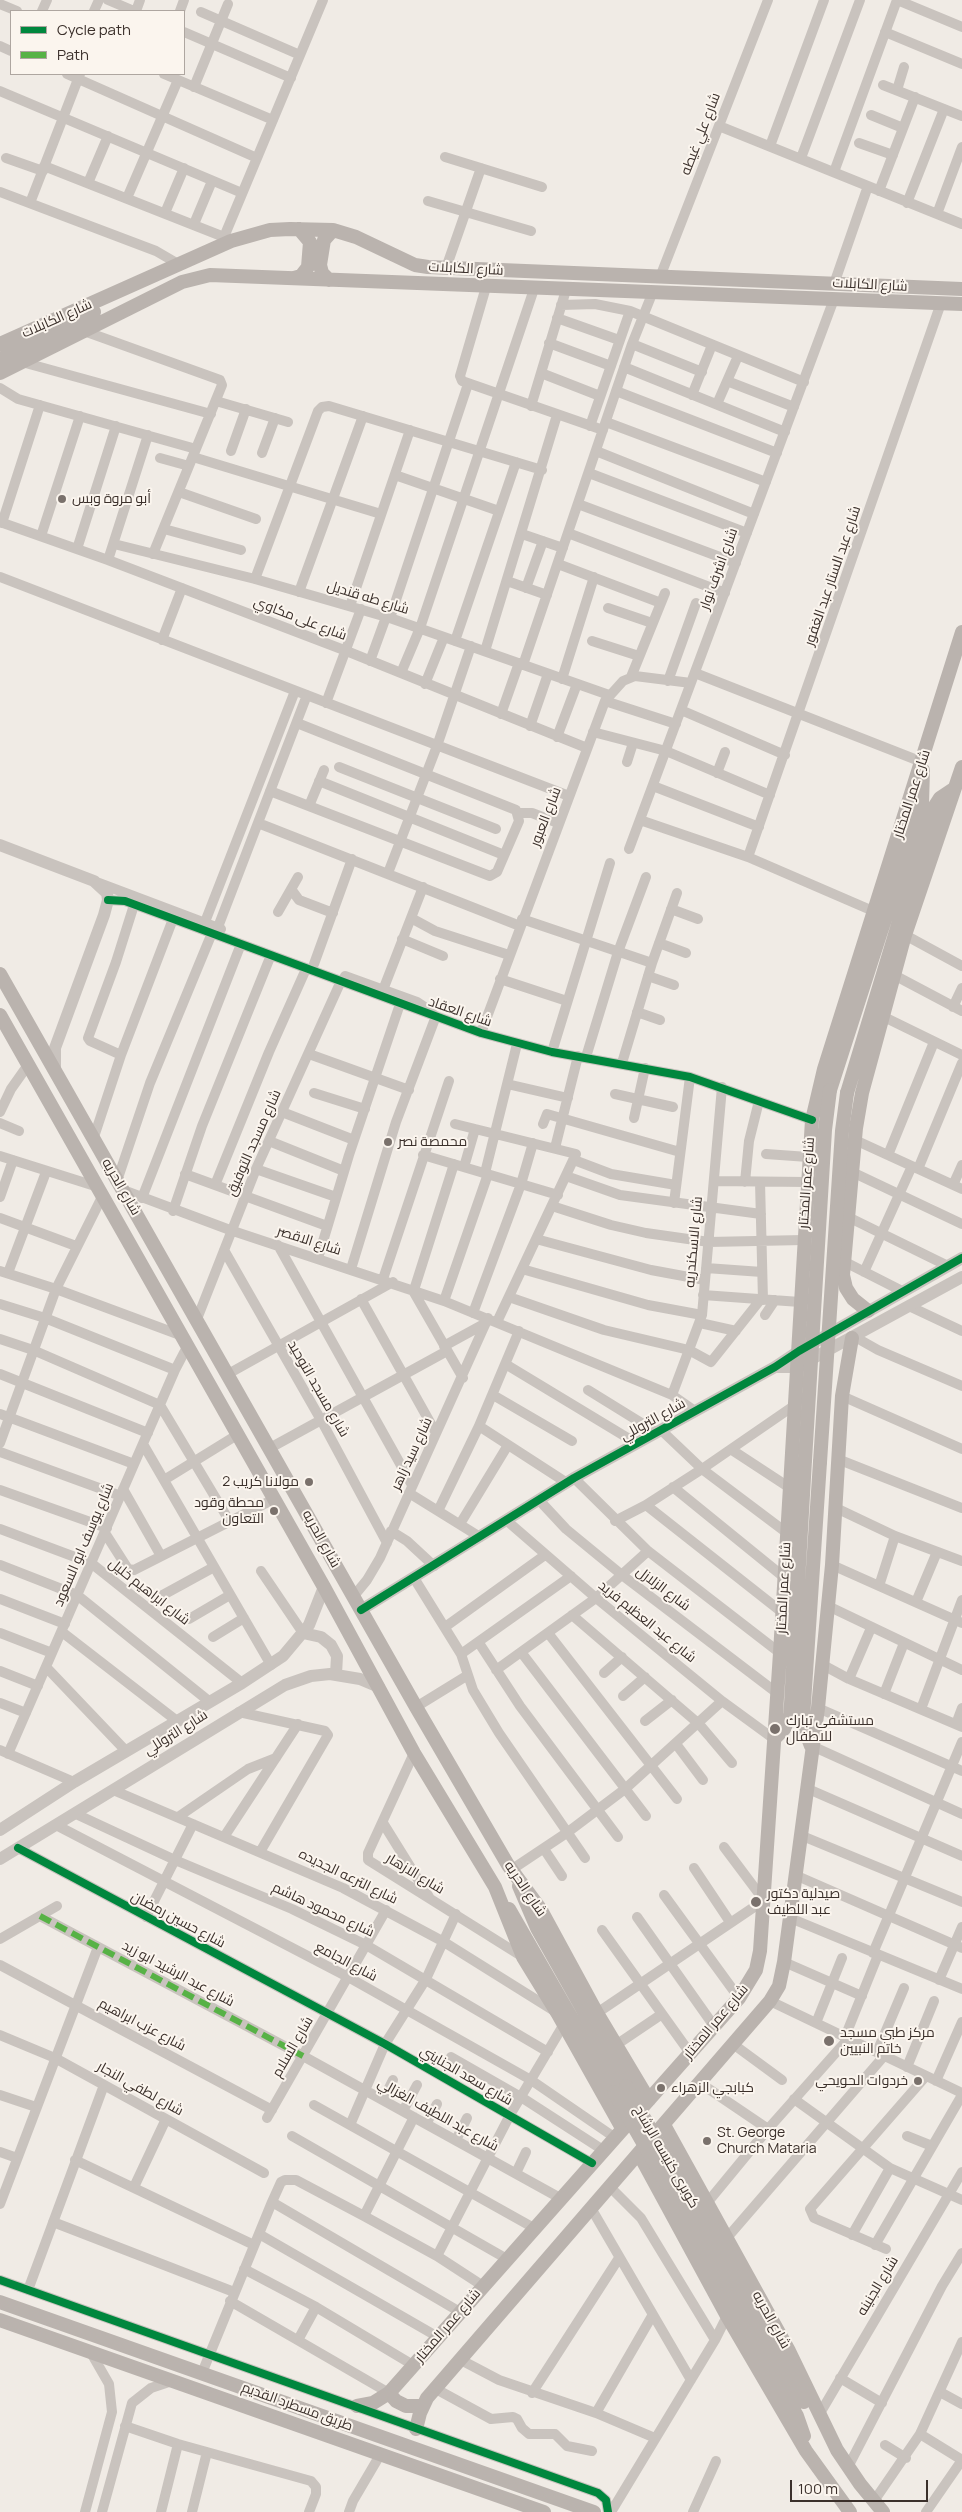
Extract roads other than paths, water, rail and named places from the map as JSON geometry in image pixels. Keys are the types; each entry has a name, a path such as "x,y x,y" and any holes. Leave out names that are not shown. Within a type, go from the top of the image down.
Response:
{"main road":[{"path":"293,278 301,276 308,267 310,242 299,229"},
{"name":"شارع الكابلات","path":"0,344 180,265 227,239 270,230 333,230 356,237 415,264 446,268 962,289"},
{"path":"329,280 322,273 320,265 324,240 333,230"},
{"path":"0,359 122,298 161,273"},
{"name":"شارع الكابلات","path":"0,373 195,278 218,275 652,294 962,304"},
{"name":"شارع عمر المختار","path":"356,2406 373,2403 389,2392 739,1998 752,1980 758,1960 763,1900 796,1405 806,1182 812,1120 824,1069 873,911 958,655 962,632"},
{"path":"774,1740 784,1728 790,1715 825,1130 830,1090 922,804 924,776 922,762"},
{"path":"868,1311 853,1299 844,1282 843,1261 856,1134 868,1067 905,935 962,767"},
{"path":"812,1746 807,1738 804,1718 842,1131 847,1093 852,1069 933,809 940,798 955,788"},
{"name":"شارع الحريه","path":"0,974 416,1707 514,1873 541,1910 616,2045 626,2088 649,2100"},
{"name":"شارع الحريه","path":"0,1015 324,1587 414,1753 499,1896 523,1957 612,2108 618,2133"},
{"path":"812,1120 832,1115 846,1119 856,1134"},
{"path":"802,1281 814,1292 823,1293 831,1292 844,1282"},
{"name":"شارع عمر المختار","path":"416,2429 422,2406 770,2001 779,1986 784,1962 823,1665 840,1460 842,1402 853,1337"},
{"path":"796,1405 816,1400 842,1402"},
{"name":"كوبرى كنيسه الرشاح","path":"514,1873 524,1901 537,1928 626,2088 670,2176 797,2416 806,2450"},
{"name":"كوبرى كنيسه الرشاح","path":"499,1896 626,2088"},
{"path":"612,2108 625,2111 634,2107 641,2097 626,2088"},
{"name":"شارع الحريه","path":"664,2125 670,2176 727,2316 806,2450 836,2495 850,2512"},
{"name":"شارع الحريه","path":"638,2154 707,2203 789,2351 828,2432 848,2467 883,2512"},
{"name":"كوبرى كنيسه الرشاح","path":"670,2176 810,2412 828,2432"},
{"name":"طريق مسطرد القديم","path":"0,2302 594,2512"},
{"name":"طريق مسطرد القديم","path":"0,2320 90,2350 544,2512"},
{"path":"389,2392 396,2401 406,2406 422,2406"},
{"path":"836,2495 840,2512"}],"street":[{"path":"2,0 0,4 15,10"},
{"path":"108,0 133,10"},
{"path":"6,158 88,183 194,224 227,239 242,193 323,0"},
{"name":"شارع علي غيطه","path":"660,278 768,0"},
{"path":"770,146 824,0"},
{"path":"801,158 860,0"},
{"path":"834,172 897,0 962,27"},
{"path":"194,87 228,4"},
{"path":"201,12 300,55"},
{"path":"185,32 291,78"},
{"path":"885,32 962,64"},
{"path":"897,90 904,67"},
{"path":"166,75 273,120"},
{"path":"30,203 79,76 162,116 257,158"},
{"path":"127,198 178,80"},
{"path":"883,85 962,116"},
{"path":"0,91 242,193"},
{"path":"879,191 915,98"},
{"path":"907,203 944,109"},
{"path":"871,115 903,128"},
{"path":"719,126 962,224"},
{"path":"88,183 108,136"},
{"path":"859,143 893,156"},
{"path":"936,214 962,147"},
{"path":"445,157 542,187"},
{"path":"165,213 184,168"},
{"path":"446,268 481,168"},
{"path":"194,224 212,181"},
{"path":"834,284 868,186"},
{"path":"0,192 156,251 180,265"},
{"path":"428,201 531,231"},
{"path":"486,287 460,376 462,381 590,426 604,426 766,482"},
{"path":"402,673 420,628 534,289"},
{"path":"531,406 566,290"},
{"path":"501,714 547,595 632,344 652,294"},
{"name":"شارع اشرف نوار","path":"629,848 834,299"},
{"name":"شارع عبد الستار عبد الغفور","path":"748,858 941,303"},
{"path":"561,305 595,304 630,311 804,382"},
{"path":"590,426 630,311"},
{"path":"557,318 619,340"},
{"path":"84,331 220,380 222,388 154,554"},
{"path":"550,343 610,366"},
{"path":"632,344 702,372"},
{"path":"692,394 712,345"},
{"path":"717,404 738,356"},
{"path":"22,362 211,414"},
{"path":"624,368 785,432"},
{"path":"541,373 600,396"},
{"path":"727,381 794,407"},
{"path":"370,661 388,617 434,488 468,384"},
{"path":"0,388 18,399 148,435 193,458 381,514"},
{"path":"616,391 777,453"},
{"path":"216,400 288,422"},
{"path":"1,522 40,405"},
{"path":"254,579 317,414 322,407 329,406 542,470"},
{"path":"230,451 246,409"},
{"path":"485,651 542,470 557,414"},
{"path":"41,536 80,416"},
{"path":"299,592 363,416"},
{"path":"262,453 274,418"},
{"path":"77,549 116,426"},
{"path":"350,606 410,430"},
{"path":"108,560 148,435"},
{"path":"596,451 754,514"},
{"path":"160,458 193,458"},
{"path":"425,684 450,639 516,462"},
{"path":"589,473 747,533"},
{"path":"395,475 499,511"},
{"path":"179,492 256,519"},
{"path":"578,504 736,563"},
{"name":"شارع على مكاوي","path":"1,522 108,560 344,650 587,748"},
{"path":"164,529 241,550"},
{"path":"568,533 725,593"},
{"path":"522,534 563,548"},
{"path":"526,588 543,541"},
{"name":"شارع طه قنديل","path":"114,544 254,579 388,617 577,684 607,698 676,724"},
{"path":"558,564 660,603"},
{"path":"0,577 569,796"},
{"path":"562,679 594,577"},
{"path":"507,581 547,595"},
{"path":"162,640 182,588"},
{"path":"607,698 631,677 664,593"},
{"path":"668,681 696,604"},
{"path":"608,608 652,623"},
{"path":"326,703 344,650 361,609"},
{"path":"592,641 639,656"},
{"path":"388,873 438,746 471,646"},
{"path":"530,726 548,674"},
{"path":"631,677 642,675 668,681 693,678 799,715 922,762"},
{"path":"557,737 577,684"},
{"path":"205,922 295,691"},
{"path":"120,1186 150,1083 215,930 307,695"},
{"name":"شارع العبور","path":"481,1034 558,823 607,698"},
{"path":"681,710 785,755"},
{"path":"297,723 516,810 519,813 532,813 558,823"},
{"path":"593,732 666,751 770,795"},
{"path":"627,762 633,743"},
{"path":"717,773 725,752"},
{"path":"339,767 496,829"},
{"path":"309,806 324,770"},
{"path":"319,781 504,855"},
{"path":"653,786 759,827"},
{"path":"270,791 490,876 497,872 519,821 519,813"},
{"path":"640,820 748,858 873,911"},
{"path":"258,823 423,887 521,922 585,940 652,963"},
{"path":"0,846 94,881 104,888 108,900 55,1048 55,1073"},
{"path":"215,1185 265,1061 333,913 352,859"},
{"path":"552,1052 610,863"},
{"path":"555,1148 568,1098 646,877"},
{"path":"278,912 298,878"},
{"name":"شارع العقاد","path":"94,881 205,922 215,930 241,944 310,966 341,982 481,1034 552,1052 690,1077 812,1120"},
{"path":"382,990 423,887"},
{"path":"291,889 299,900 333,913"},
{"path":"622,1064 652,963 677,893"},
{"name":"شارع العقاد","path":"108,900 125,901 174,919 215,930 424,1006 436,1016"},
{"path":"121,1055 90,1041 88,1036 116,962 134,905"},
{"path":"671,909 698,919"},
{"path":"410,918 435,931 509,955"},
{"path":"93,1140 121,1055 174,919"},
{"path":"905,935 962,966"},
{"path":"402,939 443,956"},
{"path":"659,943 686,953"},
{"path":"142,1198 241,944"},
{"path":"173,1211 202,1126 271,955"},
{"path":"894,975 958,1009 962,988"},
{"path":"648,976 674,985"},
{"path":"500,980 567,1001"},
{"name":"شارع مسجد التوفيق","path":"197,1319 230,1230 256,1169 341,982"},
{"path":"318,1258 364,1109 400,1004"},
{"path":"637,1012 660,1020"},
{"path":"351,1269 408,1090 436,1016"},
{"path":"882,1016 962,1055"},
{"path":"888,1155 934,1042"},
{"path":"444,1301 487,1174 517,1044"},
{"path":"309,1054 408,1090"},
{"path":"864,1272 898,1196 915,1168 962,1062"},
{"path":"0,1112 11,1089 28,1065"},
{"path":"634,1118 645,1068"},
{"path":"674,1203 690,1077"},
{"path":"382,1279 449,1081"},
{"path":"507,1084 568,1098"},
{"name":"شارع الاسكندريه","path":"672,1395 701,1319 722,1087"},
{"path":"314,1093 364,1109"},
{"path":"615,1094 673,1107"},
{"path":"745,1182 749,1141 759,1101"},
{"path":"282,1112 354,1140"},
{"path":"544,1124 546,1114 680,1152"},
{"path":"0,1123 19,1131"},
{"path":"455,1124 555,1148 611,1174 676,1185"},
{"path":"463,1378 413,1290 459,1166 475,1129"},
{"path":"856,1134 888,1155 958,1187 962,1165"},
{"path":"269,1141 344,1171"},
{"path":"473,1313 521,1184 533,1143"},
{"path":"766,1154 808,1157"},
{"path":"423,1155 558,1195"},
{"path":"0,1156 99,1192 56,1288 22,1381 4,1415 0,1443"},
{"name":"شارع سيد زاهر","path":"353,1597 367,1580 387,1543 410,1489 490,1321 509,1297 575,1157"},
{"path":"0,1197 13,1160"},
{"path":"256,1169 336,1197"},
{"path":"46,1172 25,1227 4,1272 56,1288 180,1335"},
{"path":"852,1172 898,1196 962,1224"},
{"path":"185,1174 327,1226"},
{"path":"566,1176 620,1195 761,1214"},
{"path":"714,1182 806,1182"},
{"path":"509,1297 604,1330 689,1350 712,1362 762,1299 760,1182"},
{"name":"شارع الاقصر","path":"120,1186 173,1211 393,1282 444,1301 672,1395 695,1411"},
{"path":"552,1206 604,1223 646,1233 672,1235 709,1242 803,1240"},
{"path":"848,1217 948,1266"},
{"path":"0,1218 76,1246"},
{"path":"536,1239 651,1270 705,1280"},
{"path":"278,1245 363,1397 410,1489 438,1511 480,1537"},
{"name":"شارع مسجد التوحيد","path":"224,1250 321,1420 387,1543"},
{"name":"شارع التروللي","path":"360,1610 570,1481 775,1367 799,1351 962,1258"},
{"path":"843,1261 904,1292"},
{"path":"706,1268 762,1272"},
{"path":"522,1269 701,1319 736,1331"},
{"path":"775,1367 797,1368 962,1277"},
{"path":"228,1374 393,1282"},
{"path":"704,1296 800,1302"},
{"path":"361,1299 436,1433"},
{"path":"765,1315 775,1300"},
{"path":"0,1304 45,1318 175,1370"},
{"path":"911,1306 962,1331"},
{"path":"270,1448 404,1375 490,1321"},
{"path":"438,1511 507,1364 519,1331"},
{"path":"853,1337 878,1350 962,1386"},
{"path":"0,1339 33,1350 160,1405 230,1522"},
{"name":"شارع يوسف ابو السعود","path":"4,1752 26,1713 175,1370 187,1347"},
{"path":"507,1364 636,1444"},
{"path":"0,1374 22,1381 148,1433"},
{"path":"588,1390 659,1431 702,1469 787,1534"},
{"path":"493,1395 572,1441"},
{"path":"842,1402 962,1449"},
{"path":"616,1520 646,1504 732,1450 796,1405"},
{"path":"4,1415 134,1464"},
{"path":"479,1426 570,1481 616,1520 648,1551 780,1653"},
{"path":"164,1480 237,1435"},
{"path":"143,1444 271,1665"},
{"path":"460,1524 508,1445"},
{"path":"732,1450 790,1488"},
{"path":"0,1452 122,1493 162,1556"},
{"path":"840,1460 962,1508"},
{"path":"674,1487 785,1578"},
{"path":"0,1490 106,1530 131,1570 137,1570 274,1499"},
{"name":"شارع الزلازل","path":"539,1500 566,1530 777,1693"},
{"path":"646,1504 782,1613"},
{"path":"836,1508 895,1536 962,1561"},
{"name":"شارع عبد العظيم فريد","path":"506,1520 596,1598 722,1701 774,1740"},
{"name":"شارع ابراهيم خليل","path":"0,1529 91,1564 242,1683"},
{"path":"391,1531 407,1541 434,1566"},
{"path":"879,1586 895,1536"},
{"path":"496,1670 596,1598 648,1551"},
{"path":"916,1602 937,1552"},
{"path":"445,1627 545,1555"},
{"path":"0,1565 78,1595 210,1702"},
{"path":"832,1565 958,1621"},
{"path":"161,1596 214,1567"},
{"path":"261,1571 303,1634 321,1637 331,1645 337,1656 336,1674"},
{"path":"461,1654 479,1643 570,1576"},
{"path":"414,1578 461,1654 474,1690 499,1733 585,1858"},
{"name":"شارع التروللي","path":"0,1830 74,1782 271,1665 293,1646 303,1634 324,1587"},
{"path":"189,1619 230,1595"},
{"path":"0,1599 63,1628 177,1721"},
{"path":"921,1709 940,1659 958,1621 962,1600"},
{"path":"828,1606 962,1670"},
{"path":"572,1615 699,1724 732,1763"},
{"path":"213,1637 244,1618"},
{"path":"849,1679 871,1628"},
{"path":"0,1633 52,1653"},
{"path":"548,1633 677,1799"},
{"path":"479,1643 520,1706 618,1837"},
{"path":"884,1694 904,1643"},
{"path":"521,1652 646,1816"},
{"path":"604,1673 622,1658"},
{"path":"823,1665 849,1679 959,1725 962,1708"},
{"path":"46,1668 126,1751"},
{"path":"0,1671 38,1686"},
{"name":"شارع التروللي","path":"0,1859 239,1712 293,1681 320,1674 336,1674 360,1679 379,1687"},
{"path":"416,1707 468,1675"},
{"path":"623,1696 645,1677"},
{"path":"645,1722 672,1700"},
{"path":"514,1873 625,1789 699,1724 722,1701"},
{"path":"0,1703 26,1713"},
{"path":"818,1708 962,1771"},
{"path":"239,1712 298,1724 325,1731 328,1734 260,1852"},
{"path":"224,1838 298,1724"},
{"path":"707,2203 768,2128 847,2038 888,1917 962,1742"},
{"path":"676,1744 703,1780"},
{"path":"812,1746 962,1814"},
{"path":"4,1752 74,1782"},
{"name":"شارع الازهار","path":"414,1753 368,1853 368,1860 523,1957"},
{"path":"178,1817 248,1769 276,1758"},
{"path":"806,1788 962,1856"},
{"name":"شارع الترعه الجديده","path":"113,1790 224,1838 299,1867 386,1910 444,1942 561,2019"},
{"name":"شارع محمود هاشم","path":"76,1814 175,1860 292,1909 366,1945 548,2052"},
{"path":"146,1917 193,1824"},
{"path":"382,1824 429,1898"},
{"name":"شارع الجامع","path":"56,1825 348,1977 532,2080 618,2133"},
{"path":"800,1835 962,1902"},
{"path":"597,2013 763,1900 724,1847"},
{"name":"شارع حسين رمضان","path":"18,1848 327,2013"},
{"path":"544,1849 562,1876"},
{"path":"694,1868 730,1922"},
{"path":"795,1875 958,1947"},
{"path":"664,1895 739,1998"},
{"path":"0,1939 57,1906"},
{"name":"شارع السلام","path":"270,2114 386,1910"},
{"path":"350,2125 363,2089 385,2044 426,1979 456,1914"},
{"name":"شارع عبد الرشيد ابو زيد","path":"40,1916 303,2056"},
{"path":"637,1917 714,2026"},
{"path":"790,1918 962,1989"},
{"path":"939,1980 958,1947 962,1927"},
{"path":"602,1930 690,2053"},
{"path":"0,2204 98,1947"},
{"path":"816,2023 842,1958"},
{"path":"784,1962 862,1996"},
{"name":"شارع عزب ابراهيم","path":"0,1965 270,2114"},
{"path":"726,2238 825,2123 880,2054 904,1988"},
{"path":"770,2001 962,2094 875,2245"},
{"path":"907,2067 934,2001"},
{"name":"شارع سعد الجنايني","path":"327,2013 385,2044 592,2163"},
{"path":"616,2045 662,2014"},
{"path":"436,2256 510,2115 548,2052 561,2019"},
{"path":"936,2081 962,2022"},
{"name":"شارع لطفي النجار","path":"0,2035 55,2058 264,2173"},
{"path":"733,2044 782,2080"},
{"name":"شارع عبد اللطيف الغزالي","path":"303,2056 560,2198"},
{"path":"450,2057 521,2098 603,2150"},
{"path":"886,2249 814,2218 810,2211 926,2076"},
{"path":"383,2100 393,2080"},
{"path":"700,2083 768,2128"},
{"path":"28,2290 104,2085"},
{"path":"404,2112 417,2085"},
{"path":"0,2095 36,2107"},
{"path":"794,2099 862,2150 890,2168 962,2200"},
{"path":"426,2124 437,2104"},
{"path":"314,2106 471,2191 534,2228"},
{"path":"364,2216 414,2117"},
{"path":"456,2140 467,2118"},
{"path":"134,2188 166,2119"},
{"path":"292,2136 507,2259"},
{"path":"907,2136 932,2146"},
{"path":"0,2152 17,2158"},
{"path":"516,2173 526,2152"},
{"path":"75,2160 254,2245"},
{"path":"852,2235 890,2168"},
{"name":"شارع الجنينه","path":"819,2415 962,2172"},
{"path":"202,2373 280,2182 296,2180 436,2256 484,2286"},
{"path":"610,2187 641,2218 715,2340"},
{"path":"272,2202 460,2312"},
{"path":"591,2208 690,2380"},
{"path":"53,2222 232,2297 298,2340 389,2392"},
{"path":"259,2234 438,2337"},
{"path":"848,2467 942,2286 962,2253"},
{"path":"532,2393 619,2258"},
{"path":"244,2268 316,2307 413,2366"},
{"path":"0,2280 598,2493 606,2500 609,2512"},
{"path":"298,2340 316,2307"},
{"path":"596,2413 652,2316"},
{"path":"609,2512 715,2340 727,2316"},
{"path":"874,2501 906,2458 920,2434 962,2342"},
{"path":"85,2512 112,2412 109,2384 90,2350"},
{"path":"460,2360 499,2380 532,2393 596,2413 655,2438"},
{"path":"952,2364 962,2369"},
{"path":"840,2378 882,2403"},
{"path":"102,2512 132,2403 151,2388 174,2381"},
{"path":"436,2389 491,2419 513,2417 517,2419 522,2428 529,2434 555,2434 570,2448 592,2451"},
{"path":"940,2392 962,2404"},
{"path":"125,2426 178,2444 311,2481 316,2487 316,2494 310,2512"},
{"path":"920,2434 962,2460 926,2512"},
{"path":"161,2512 178,2444"},
{"path":"885,2445 906,2458"},
{"path":"192,2512 208,2452"},
{"path":"349,2512 353,2501 380,2455"},
{"path":"693,2512 716,2461"}],"place":[{"name":"أبو مروة وبس","path":"62,499"},
{"name":"محمصة نصر","path":"388,1142"},
{"name":"مولانا كريب 2","path":"309,1482"},
{"name":"محطة وقود التعاون","path":"274,1511"},
{"name":"مستشفى تبارك للاطفال","path":"775,1729"},
{"name":"صيدلية دكتور عبد اللطيف","path":"756,1902"},
{"name":"مركز طبي مسجد خاتم النبيين","path":"829,2041"},
{"name":"خردوات الحويحي","path":"918,2081"},
{"name":"كبابجي الزهراء","path":"661,2088"},
{"name":"St. George Church Mataria","path":"707,2141"}]}
